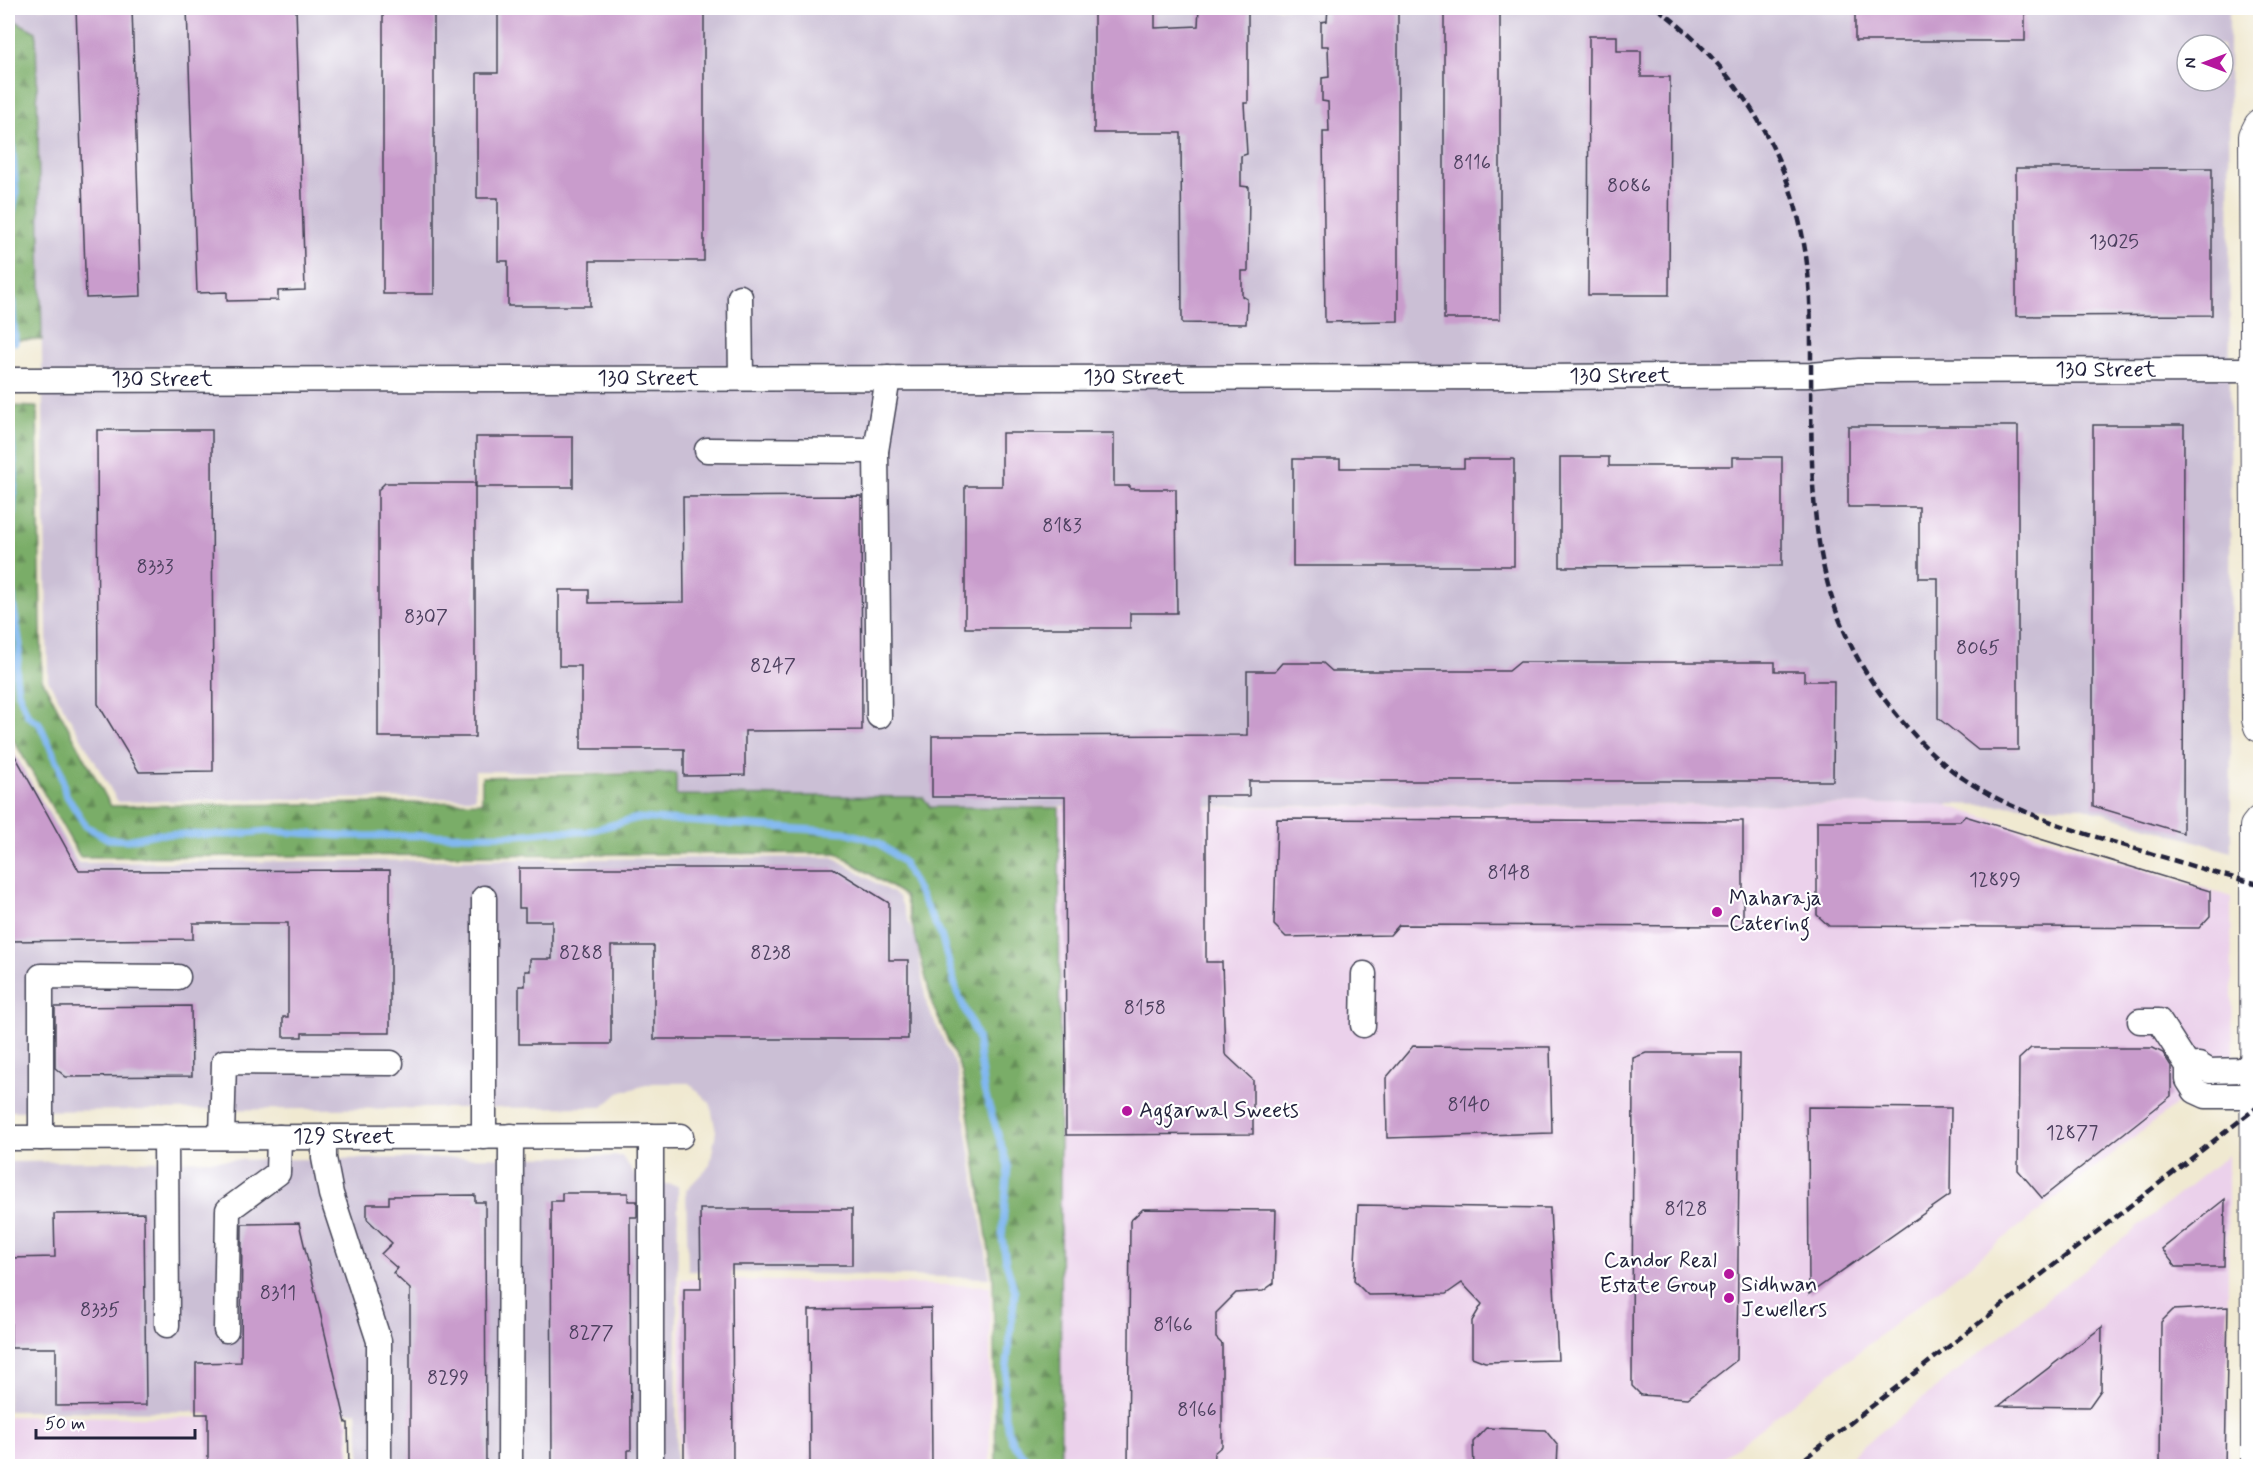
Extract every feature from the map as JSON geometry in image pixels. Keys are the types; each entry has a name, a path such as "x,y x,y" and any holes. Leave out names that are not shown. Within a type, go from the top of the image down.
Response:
{"main road":[{"path":"2260,126 2255,136 2258,707 2260,726"},
{"path":"2257,1467 2259,1096 2256,827 2260,822"}],"street":[{"path":"740,297 741,378"},
{"name":"130 Street","path":"8,380 1551,377 1811,375 1859,371 2258,370"},
{"path":"879,716 876,451 888,378"},
{"path":"707,450 876,451"},
{"path":"484,898 484,1137"},
{"path":"1363,1025 1364,974"},
{"path":"41,1138 41,976 178,977"},
{"path":"2140,1021 2159,1021 2188,1065 2188,1080 2195,1091 2206,1096 2259,1096"},
{"path":"2188,1065 2199,1065 2209,1071 2242,1070 2257,1055"},
{"path":"222,1137 224,1062 391,1063"},
{"path":"510,1467 511,1136"},
{"path":"651,1136 651,1467"},
{"name":"129 Street","path":"8,1138 681,1136"},
{"path":"166,1137 167,1325"},
{"path":"226,1330 228,1210 278,1173 279,1137"},
{"path":"324,1137 324,1158 331,1194 379,1341 379,1467"}],"shaded area":[{"path":"8,8 2229,8 2229,33 2175,33 2175,93 2229,93 2231,852 2083,807 1943,804 930,807 923,797 675,795 675,773 475,771 475,798 118,802 48,680 36,33 8,17"},
{"path":"8,742 78,863 833,857 899,897 916,941 927,1006 957,1069 990,1278 688,1271 686,1190 710,1165 716,1131 710,1103 689,1083 653,1083 619,1093 603,1107 8,1111"},
{"path":"1943,804 2231,897 2233,1060 1712,1466 1061,1466 1059,808"},
{"path":"2228,1155 2228,1466 1838,1466"},
{"path":"622,1156 638,1179 678,1186 676,1466 361,1466 357,1412 8,1411 8,1162"},
{"path":"681,1279 990,1286 990,1466 679,1466"},
{"path":"8,1416 349,1419 350,1466 8,1466"}],"green space":[{"path":"8,17 36,32 42,340 8,340"},
{"path":"8,406 37,407 42,679 111,806 482,802 482,777 676,773 676,795 923,797 930,807 1059,808 1061,1466 996,1466 993,1277 962,1073 933,1006 905,896 837,853 80,857 8,730"}],"building":[{"path":"76,8 132,8 141,296 86,298"},
{"path":"187,8 296,8 305,290 278,291 278,300 227,301 227,292 197,293"},
{"path":"383,8 434,8 434,294 383,294"},
{"path":"498,8 704,8 704,261 590,261 590,306 508,306 508,261 498,261 498,198 477,198 477,73 498,73"},
{"path":"1094,8 1155,8 1155,28 1198,26 1199,8 1248,8 1248,103 1244,103 1247,154 1241,156 1241,186 1249,187 1248,271 1242,271 1242,296 1247,299 1246,324 1182,323 1181,133 1094,133"},
{"path":"1328,8 1398,8 1398,321 1325,322 1323,132 1329,132 1328,102 1322,101 1322,78 1329,77 1328,46 1321,46 1321,22 1327,21"},
{"path":"1444,8 1500,8 1500,319 1444,319"},
{"path":"1855,8 2025,8 2025,41 1855,41"},
{"path":"1589,36 1617,36 1617,51 1641,51 1641,77 1670,77 1669,295 1588,295"},
{"path":"2016,168 2212,168 2212,315 2016,316"},
{"path":"2093,425 2184,425 2183,833 2093,806"},
{"path":"1848,426 2018,426 2018,750 1978,750 1938,718 1938,578 1919,578 1919,507 1848,507"},
{"path":"97,430 212,430 213,771 139,772 98,704"},
{"path":"1002,433 1114,433 1114,486 1130,486 1130,489 1176,489 1177,613 1130,613 1130,628 965,628 965,486 1002,486"},
{"path":"476,437 573,437 573,487 476,487"},
{"path":"1560,457 1609,457 1609,466 1733,466 1733,457 1782,457 1782,566 1560,567"},
{"path":"1293,459 1340,459 1340,468 1464,468 1464,459 1514,459 1514,566 1293,566"},
{"path":"385,483 475,483 475,737 378,737 378,490"},
{"path":"861,496 862,730 745,731 745,775 684,776 684,749 581,749 581,666 559,666 559,590 589,590 589,603 684,602 683,497"},
{"path":"1520,662 1775,662 1775,671 1804,671 1804,681 1834,681 1833,781 1249,781 1249,796 1206,796 1206,962 1222,962 1225,1054 1253,1080 1253,1134 1066,1135 1065,797 932,797 932,736 1247,735 1247,671 1275,671 1282,663 1323,663 1332,671 1509,671"},
{"path":"8,743 79,871 390,870 390,1033 302,1033 302,1037 283,1037 283,1017 288,1017 288,923 193,923 193,939 8,941"},
{"path":"1965,816 2210,891 2210,916 2199,928 1829,926 1817,915 1817,821 1960,821"},
{"path":"1277,819 1743,821 1743,926 1399,925 1390,935 1286,937 1274,925"},
{"path":"519,868 833,868 889,903 889,960 908,960 908,1039 654,1039 654,946 611,946 611,1044 519,1044 519,986 525,986 525,971 530,971 530,959 552,959 552,921 525,921 525,908 519,908"},
{"path":"191,1006 192,1076 66,1077 55,1068 55,1007"},
{"path":"1413,1046 1550,1047 1552,1133 1387,1138 1386,1078"},
{"path":"2031,1048 2153,1048 2163,1053 2171,1066 2171,1096 2042,1198 2018,1170 2019,1059"},
{"path":"1646,1053 1740,1053 1737,1360 1688,1398 1641,1395 1632,1386 1633,1058"},
{"path":"1808,1107 1951,1108 1950,1195 1809,1294"},
{"path":"562,1193 628,1193 628,1201 637,1201 637,1217 630,1217 631,1450 628,1450 628,1467 552,1467 551,1201 562,1201"},
{"path":"475,1195 475,1202 485,1202 486,1467 410,1467 410,1289 393,1273 397,1268 381,1254 392,1243 367,1219 367,1204 389,1204 389,1196"},
{"path":"2225,1199 2224,1267 2176,1267 2162,1249"},
{"path":"1358,1205 1550,1208 1558,1360 1485,1362 1472,1357 1472,1321 1482,1304 1462,1283 1446,1294 1368,1295 1354,1281"},
{"path":"700,1209 852,1209 852,1265 732,1265 733,1467 684,1467 684,1289 701,1289"},
{"path":"1143,1209 1276,1210 1274,1283 1263,1291 1236,1293 1216,1313 1216,1338 1222,1344 1222,1446 1214,1453 1213,1467 1128,1467 1130,1221"},
{"path":"144,1213 146,1405 56,1406 56,1348 11,1348 10,1258 55,1257 54,1214"},
{"path":"299,1223 346,1423 348,1423 349,1467 208,1467 208,1414 196,1414 196,1363 241,1362 242,1224"},
{"path":"2228,1307 2225,1467 2160,1467 2161,1322 2173,1310"},
{"path":"931,1308 932,1467 810,1467 809,1310"},
{"path":"2102,1327 2101,1390 2089,1407 1999,1406"},
{"path":"1486,1428 1545,1430 1558,1446 1557,1467 1474,1467 1473,1442"}],"waterway":[{"path":"8,110 16,195 8,233"},
{"path":"8,286 12,298 15,342"},
{"path":"10,424 15,475 10,555 13,603 20,645 16,677 18,691 28,716 39,723 60,768 65,793 86,826 108,839 128,840 156,834 227,835 268,831 342,836 519,835 553,831 585,832 638,818 845,832 878,842 903,862 941,935 957,992 977,1036 984,1090 1008,1166 1002,1237 1006,1262 1015,1292 1004,1393 1005,1417 1012,1442 1026,1458 1024,1466"}],"railway":[{"path":"1657,8 1686,32 1736,87 1774,149 1788,183 1799,219 1809,283 1812,457 1819,544 1828,586 1843,628 1864,668 1892,709 1925,747 1944,764 1964,779 2007,803 2075,830 2260,884"},
{"path":"1795,1466 2260,1105"}],"place":[{"name":"Maharaja Catering","path":"1717,912"},
{"name":"Aggarwal Sweets","path":"1127,1111"},
{"name":"Candor Real Estate Group","path":"1729,1274"},
{"name":"Sidhwan Jewellers","path":"1729,1298"}]}
